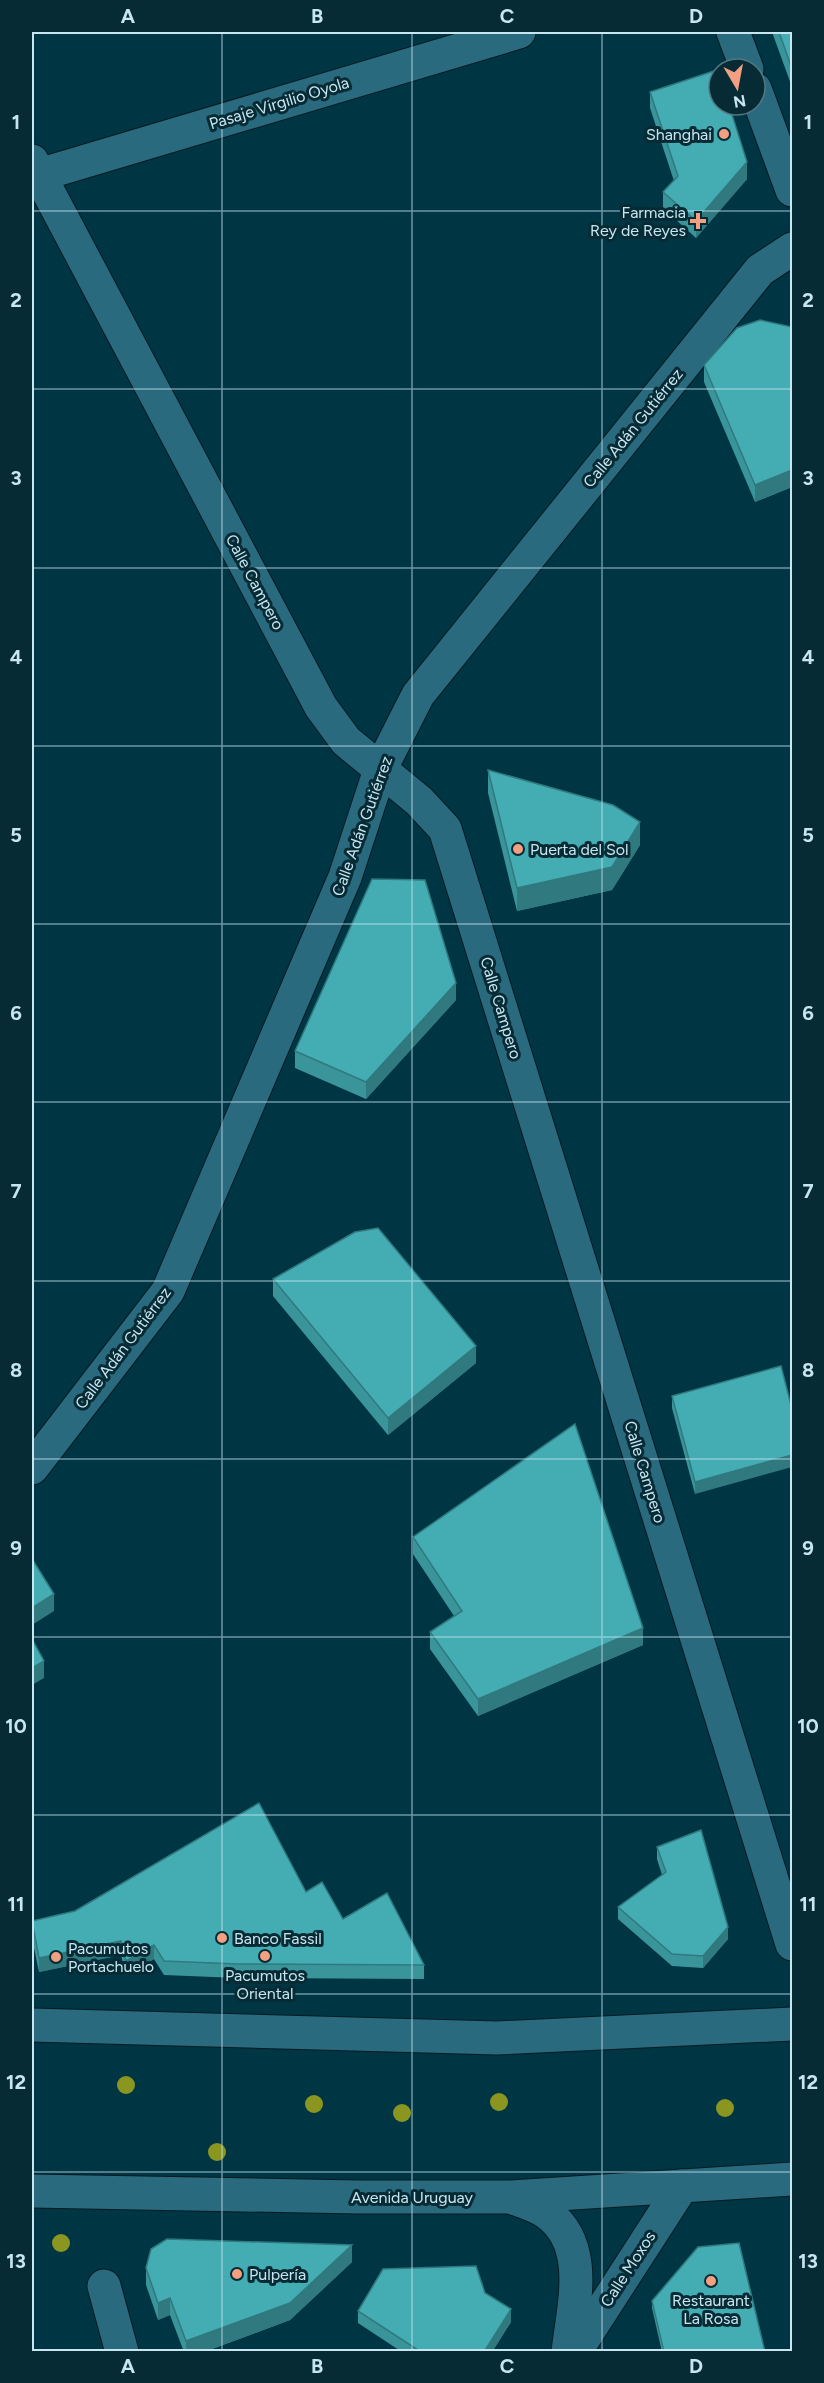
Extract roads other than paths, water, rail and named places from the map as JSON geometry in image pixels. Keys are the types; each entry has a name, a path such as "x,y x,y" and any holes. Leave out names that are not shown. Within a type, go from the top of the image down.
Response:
{"street":[{"name":"Pasaje Virgilio Oyola","path":"35,168 519,32"},
{"path":"734,32 743,57"},
{"path":"765,117 792,190"},
{"name":"Calle Campero","path":"35,168 321,707 345,741 419,801 445,829 792,1944"},
{"name":"Calle Adán Gutiérrez","path":"32,1468 168,1291 345,877 380,770 418,695 760,270 792,249"},
{"path":"32,2025 497,2038 792,2024"},
{"name":"Avenida Uruguay","path":"32,2191 358,2197 511,2197 792,2180"},
{"name":"Calle Moxos","path":"575,2352 682,2186"},
{"path":"511,2197 546,2213 567,2235 573,2247 576,2264 575,2290 568,2352"},
{"path":"104,2286 122,2352"}],"place":[{"name":"Shanghai","path":"724,134"},
{"name":"Farmacia Rey de Reyes","path":"698,221"},
{"name":"Puerta del Sol","path":"518,849"},
{"name":"Banco Fassil","path":"222,1938"},
{"name":"Pacumutos Oriental","path":"265,1956"},
{"name":"Pacumutos Portachuelo","path":"56,1957"},
{"name":"Pulpería","path":"237,2274"},
{"name":"Restaurant La Rosa","path":"711,2281"}]}
